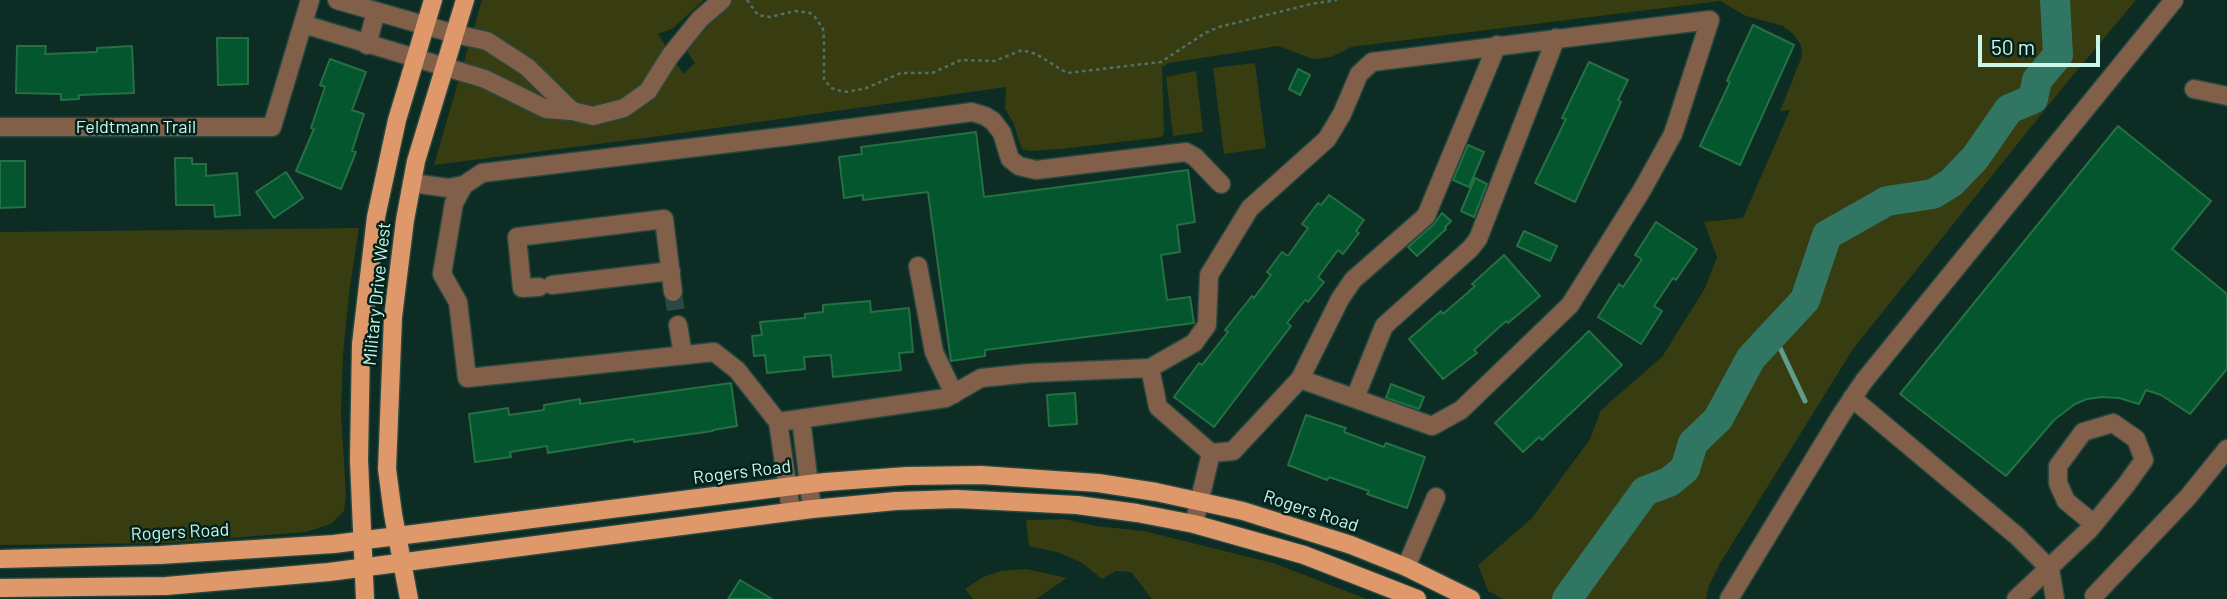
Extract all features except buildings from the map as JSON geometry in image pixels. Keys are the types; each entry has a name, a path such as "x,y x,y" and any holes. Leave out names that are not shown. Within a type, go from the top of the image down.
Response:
{"main road":[{"name":"Military Drive West","path":"365,599 359,460 361,344 378,205 397,120 433,0"},
{"name":"Military Drive West","path":"409,599 387,468 393,317 412,183 465,0"},
{"name":"Rogers Road","path":"0,559 160,555 334,544 809,484 907,476 981,475 1098,483 1199,501 1308,530 1406,568 1471,599"},
{"path":"0,588 166,586 363,568 812,509 896,501 992,499 1110,509 1194,524 1304,555 1417,599"}],"street":[{"path":"310,0 303,24 485,79 546,109 593,116 624,108 648,91 670,56 700,19 722,0"},
{"path":"337,0 487,41 527,67 572,111"},
{"path":"1730,599 1852,398 2174,0"},
{"path":"367,44 376,12"},
{"path":"778,422 946,398 981,378 1150,368 1194,343 1207,325 1209,275 1250,208 1327,139 1342,114 1359,74 1372,62 1710,20 1673,134 1642,190 1570,305 1461,410 1432,426 1300,379"},
{"name":"Feldtmann Trail","path":"0,127 272,127 303,24"},
{"path":"1355,398 1384,326 1478,239 1556,38"},
{"path":"1209,462 1233,451 1300,379 1340,299 1353,281 1426,216 1497,45"},
{"path":"2194,89 2227,96"},
{"path":"412,183 447,188 464,185 482,173 972,112 993,121 1002,133 1010,159 1020,166 1036,170 1186,152 1195,157 1221,184"},
{"path":"464,185 454,203 442,274 465,299 467,378 714,352 737,370 778,422 790,512"},
{"path":"671,271 522,288 517,237 664,219 671,271 673,292"},
{"path":"918,266 934,352 954,394"},
{"path":"678,325 683,355"},
{"path":"1150,368 1158,407 1209,462"},
{"path":"1852,398 2017,536 2050,569 2055,599"},
{"path":"801,419 812,509"},
{"path":"2017,599 2094,524 2144,460 2136,439 2113,423 2083,432 2057,466 2058,483 2066,501 2094,524"},
{"path":"2093,598 2188,497 2227,449"},
{"path":"1194,524 1209,462"},
{"path":"1406,568 1436,497"}],"path":[{"path":"747,0 758,15 770,17 795,11 815,16 823,29 824,79 831,88 844,92 864,89 901,73 932,73 961,60 995,61 1023,50 1067,73 1161,62 1219,27 1337,0"}],"green space":[{"path":"482,0 704,0 672,29 658,34 683,74 695,63 686,50 698,32 732,0 2136,0 1853,349 1719,565 1706,599 1503,599 1488,591 1478,565 1532,518 1590,439 1601,410 1662,357 1705,288 1717,257 1704,222 1743,218 1790,110 1780,111 1802,56 1801,45 1783,26 1746,16 1720,1 1351,47 1331,57 1313,59 1278,46 1169,63 1162,67 1162,137 1062,149 1022,149 1013,122 1005,109 1006,87 434,165"},
{"path":"1255,63 1266,148 1224,154 1213,68"},
{"path":"1196,71 1203,132 1173,136 1166,77"},
{"path":"359,228 343,355 341,412 346,495 344,511 331,524 306,532 167,543 0,545 0,232"},
{"path":"1064,519 1096,526 1144,531 1273,563 1367,599 1152,599 1131,572 1116,571 1102,579 1082,563 1060,553 1029,546 1026,520"},
{"path":"1026,569 1067,578 1036,599 973,599 965,589 983,577 1001,571"}],"waterway":[{"path":"1567,599 1645,491 1669,482 1685,469 1693,443 1718,419 1751,358 1805,300 1827,235 1887,201 1933,194 1951,183 1975,158 2009,109 2033,99 2037,80 2058,55 2055,0"},
{"path":"1773,333 1805,401"}],"tunnel":[{"path":"673,292 678,325"}]}
